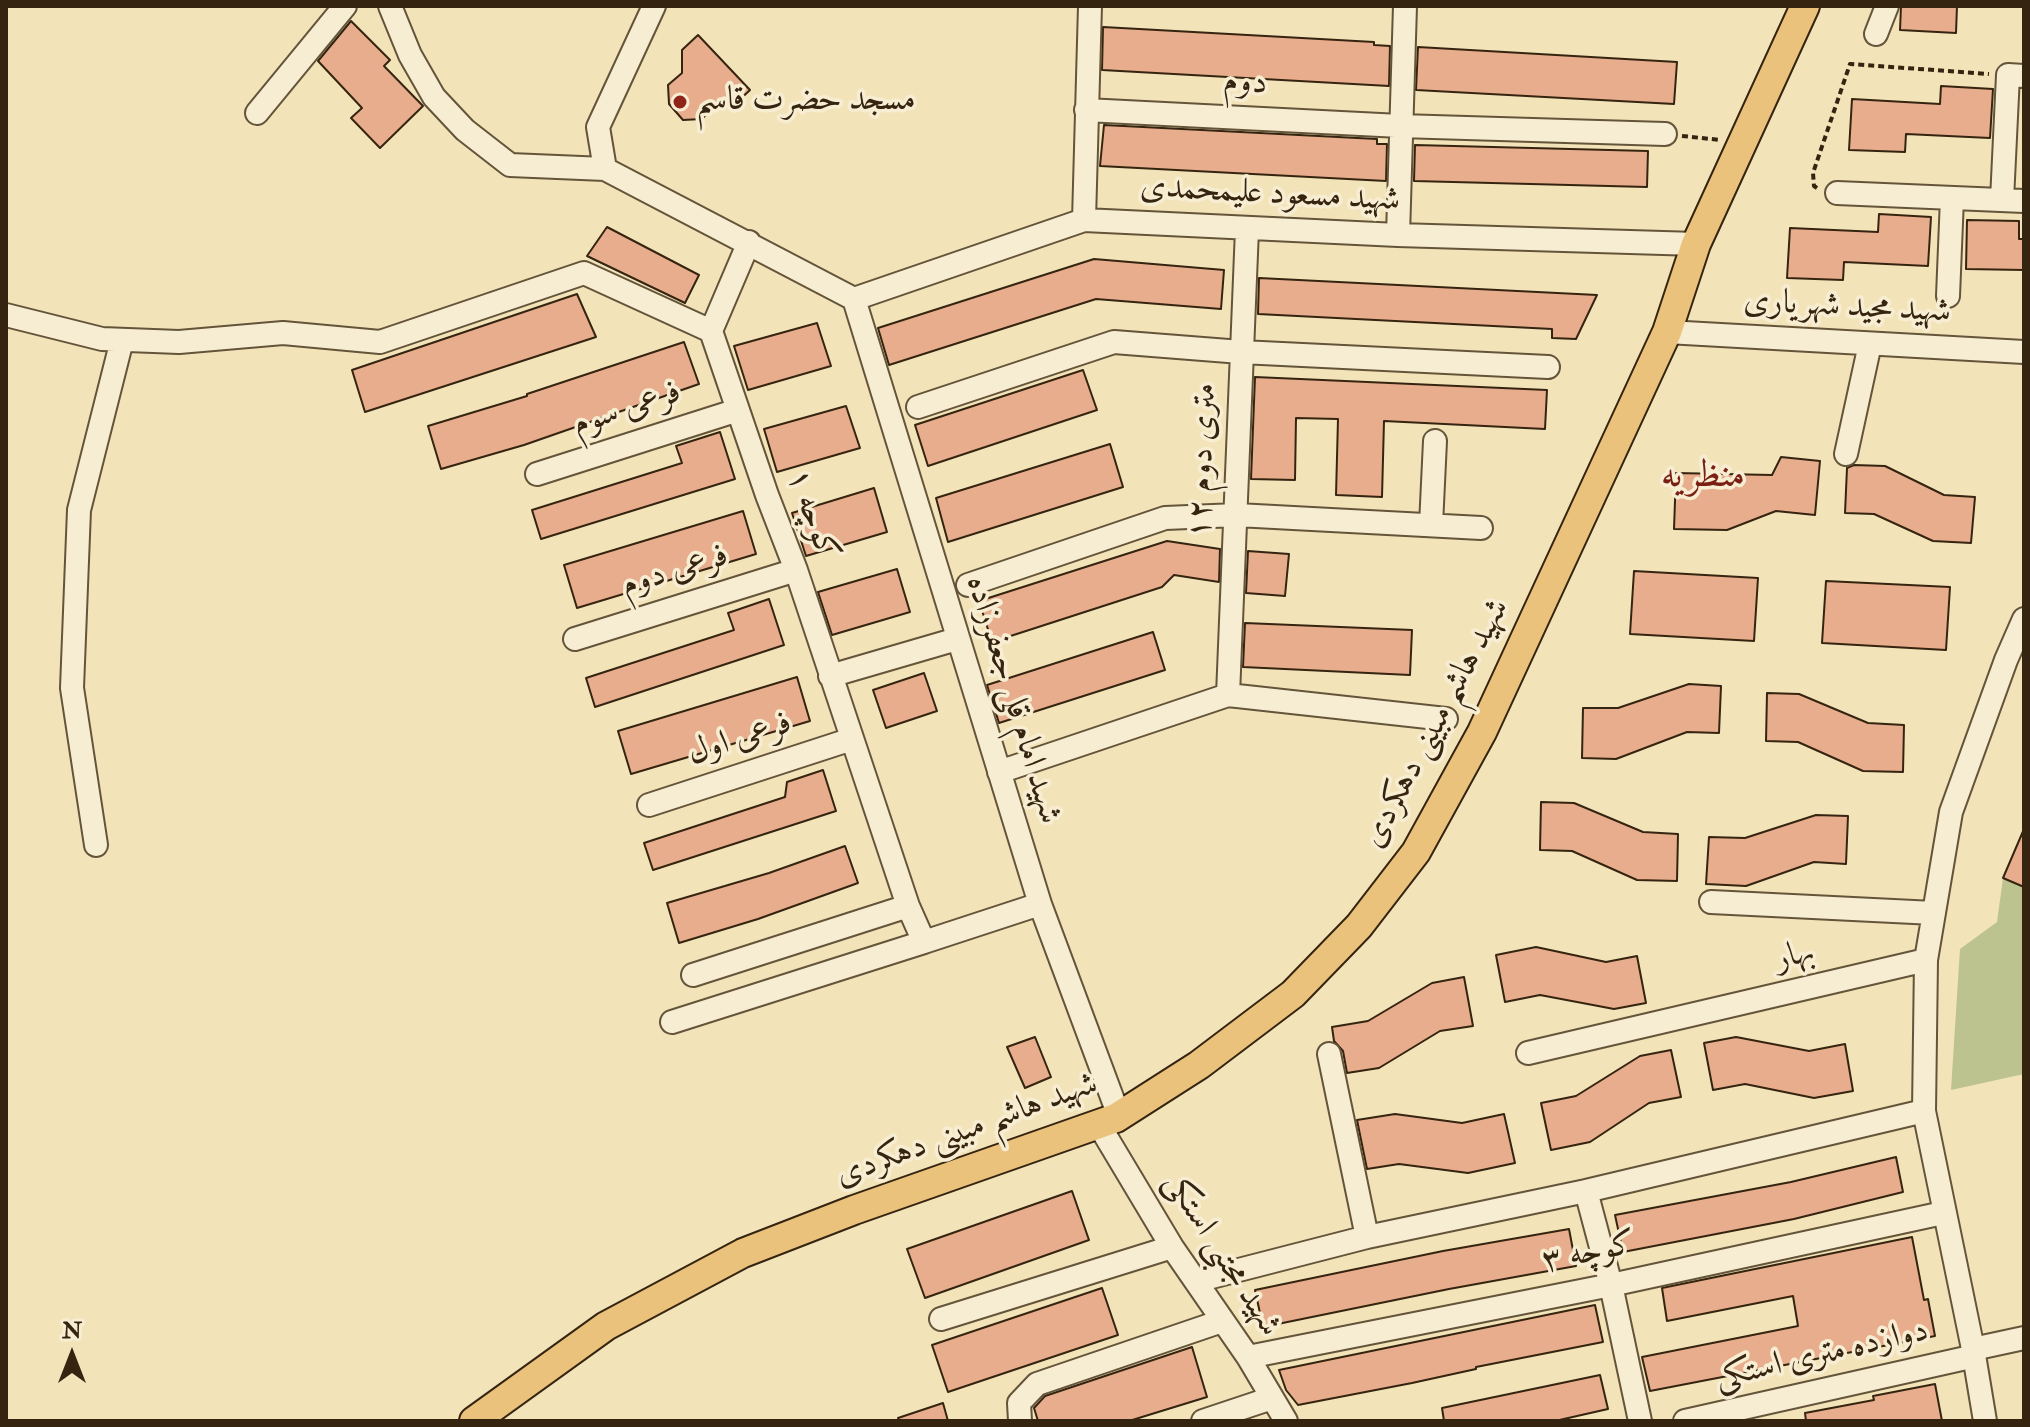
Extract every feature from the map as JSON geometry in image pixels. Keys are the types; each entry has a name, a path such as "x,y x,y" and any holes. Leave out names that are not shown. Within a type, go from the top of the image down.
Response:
{"main road":[{"name":"شهید هاشم مبینی دهکردی","path":"474,1421 606,1326 743,1253 854,1210 1109,1120 1199,1065 1293,994 1359,926 1416,852 1482,732 1667,332 1696,244 1805,6"}],"street":[{"path":"257,113 345,6"},
{"path":"390,6 410,55 434,97 465,130 510,165 605,169 854,299"},
{"path":"605,169 598,127 654,6"},
{"path":"1084,220 1090,6"},
{"path":"1398,235 1405,6"},
{"path":"1876,34 1887,6"},
{"path":"1837,193 2013,201 2016,76"},
{"name":"دوم","path":"1086,110 1400,126 1665,134"},
{"path":"1948,296 1952,198"},
{"name":"شهید مسعود علیمحمدی","path":"854,299 1084,220 1398,235 1696,244"},
{"name":"۱۲ متری دوم","path":"1228,695 1247,229"},
{"path":"6,315 102,339 179,342 283,333 380,342 584,273 711,331 749,242"},
{"name":"شهید امام قلی جعفرزاده","path":"854,299 957,639 1109,1120"},
{"name":"کوچه ۱","path":"711,331 796,570 908,906 924,942"},
{"name":"شهید مجید شهریاری","path":"1667,332 2024,352"},
{"path":"96,845 72,688 79,510 122,340"},
{"path":"918,407 1114,342 1241,352 1548,367"},
{"path":"1846,454 1870,344"},
{"name":"فرعی سوم","path":"537,474 738,410"},
{"path":"1431,525 1435,441"},
{"path":"968,585 1165,518 1237,515 1481,528"},
{"name":"فرعی دوم","path":"575,639 796,570"},
{"path":"1985,1421 1924,1111 1926,960 1951,812 2024,619"},
{"path":"830,676 957,639"},
{"path":"999,772 1228,695 1446,719"},
{"name":"فرعی اول","path":"649,805 852,739"},
{"path":"1711,902 1934,913"},
{"path":"672,1022 1040,904"},
{"path":"693,975 908,906"},
{"name":"بهار","path":"1528,1053 1926,960"},
{"path":"1329,1054 1367,1237"},
{"path":"1196,1281 1367,1237 1586,1191 1924,1111"},
{"name":"شهید مجتبی استکی","path":"1109,1120 1172,1247 1248,1357 1286,1421"},
{"path":"1586,1191 1611,1285 1640,1421"},
{"name":"کوچه ۳","path":"1248,1357 1611,1285 1943,1213"},
{"path":"941,1319 1172,1247"},
{"path":"1020,1421 1019,1403 1037,1384 1222,1321"},
{"name":"دوازده متری استکی","path":"1685,1421 1974,1353 2024,1338"},
{"path":"1203,1421 1272,1398"}],"path":[{"path":"1837,193 1822,191 1814,186 1813,173 1850,64 2016,76"},
{"path":"1665,134 1743,143"}],"green space":[{"path":"2003,878 2024,885 2024,1074 1951,1090 1960,949 1997,922"}],"building":[{"path":"1901,6 1957,6 1956,33 1900,30"},
{"path":"351,21 390,60 384,66 423,106 380,148 351,118 362,108 318,61"},
{"path":"1103,27 1374,42 1374,45 1390,46 1389,86 1102,70"},
{"path":"698,35 750,90 734,105 717,102 702,119 683,120 669,104 668,85 682,73 682,50"},
{"path":"1418,47 1677,62 1674,104 1416,90"},
{"path":"1941,86 1993,89 1990,138 1906,134 1905,152 1849,150 1852,99 1940,104"},
{"path":"1104,125 1377,139 1377,144 1387,144 1386,181 1100,166"},
{"path":"1415,145 1648,151 1647,187 1414,181"},
{"path":"1879,214 1931,217 1928,266 1844,262 1843,280 1787,278 1790,228 1878,232"},
{"path":"1967,220 2019,221 2019,239 2024,239 2024,270 1966,269"},
{"path":"607,227 699,275 685,303 587,256"},
{"path":"1094,259 1224,270 1221,309 1096,299 889,365 878,328"},
{"path":"1259,278 1597,295 1576,339 1552,338 1552,329 1258,314"},
{"path":"577,294 596,337 365,412 352,370"},
{"path":"817,323 831,366 748,390 734,346"},
{"path":"684,342 699,384 524,445 441,469 428,426"},
{"path":"1083,370 1097,410 928,466 915,425"},
{"path":"1255,377 1547,390 1545,429 1384,421 1382,497 1336,495 1338,419 1296,418 1295,480 1251,479"},
{"path":"846,406 860,448 777,472 764,429"},
{"path":"720,432 735,479 541,539 532,510 682,463 676,446"},
{"path":"1110,444 1123,487 948,542 936,498"},
{"path":"1781,457 1820,461 1815,515 1776,511 1727,530 1674,529 1676,473 1772,475"},
{"path":"1854,465 1885,466 1944,495 1975,497 1971,543 1933,541 1874,514 1845,513 1847,468"},
{"path":"874,488 887,532 806,556 792,513"},
{"path":"743,511 756,554 577,608 564,565"},
{"path":"1167,541 1220,549 1219,582 1174,575 1162,587 992,642 979,601"},
{"path":"1248,551 1289,554 1285,596 1246,593"},
{"path":"897,569 910,612 832,635 818,592"},
{"path":"1634,571 1758,578 1754,641 1630,634"},
{"path":"1826,581 1950,587 1946,650 1822,643"},
{"path":"769,599 784,645 595,707 586,678 734,630 728,613"},
{"path":"1245,623 1412,630 1410,675 1243,667"},
{"path":"1153,632 1165,670 999,723 987,685"},
{"path":"924,673 937,711 886,728 873,690"},
{"path":"797,677 810,721 631,774 618,731"},
{"path":"1689,684 1721,686 1719,733 1687,732 1616,759 1582,758 1583,708 1618,708"},
{"path":"1767,693 1799,694 1868,723 1904,725 1903,772 1863,771 1798,742 1766,741"},
{"path":"823,770 836,811 653,870 644,843 785,797 787,782"},
{"path":"1541,802 1574,803 1643,832 1678,834 1677,881 1637,880 1572,851 1540,850"},
{"path":"1816,815 1848,816 1846,864 1814,862 1746,886 1706,884 1709,837 1745,838"},
{"path":"2024,829 2024,887 2003,878"},
{"path":"845,846 858,883 679,943 667,903 769,873"},
{"path":"1536,947 1606,962 1637,956 1646,1003 1614,1009 1540,995 1505,1002 1496,955"},
{"path":"1464,977 1473,1026 1440,1031 1379,1068 1347,1073 1343,1051 1334,1041 1332,1027 1368,1021 1432,983"},
{"path":"1035,1037 1051,1077 1025,1088 1007,1047"},
{"path":"1736,1037 1809,1051 1845,1044 1853,1091 1814,1098 1745,1084 1713,1090 1704,1043"},
{"path":"1671,1050 1681,1097 1649,1103 1590,1142 1551,1150 1541,1103 1576,1096 1640,1056"},
{"path":"1395,1114 1462,1123 1504,1114 1515,1163 1468,1173 1399,1164 1367,1169 1357,1120"},
{"path":"1896,1157 1903,1192 1794,1219 1623,1252 1615,1215 1791,1182"},
{"path":"1072,1191 1089,1240 925,1298 907,1249"},
{"path":"1569,1229 1576,1266 1263,1327 1255,1290 1443,1251"},
{"path":"1912,1237 1924,1300 1928,1299 1935,1336 1650,1391 1642,1357 1798,1326 1793,1296 1667,1321 1662,1288"},
{"path":"1102,1288 1118,1335 948,1392 932,1345"},
{"path":"1595,1305 1603,1342 1412,1383 1298,1405 1286,1390 1279,1370"},
{"path":"1192,1347 1207,1397 1129,1421 1038,1421 1034,1408 1045,1396"},
{"path":"1600,1375 1608,1409 1555,1421 1444,1421 1442,1408"},
{"path":"1935,1384 1942,1421 1806,1421 1805,1413"},
{"path":"943,1403 948,1421 899,1421 898,1418"}],"place":[{"name":"مسجد حضرت قاسم","path":"680,102"}],"district":[{"name":"منظریه","path":"1703,478"}]}
